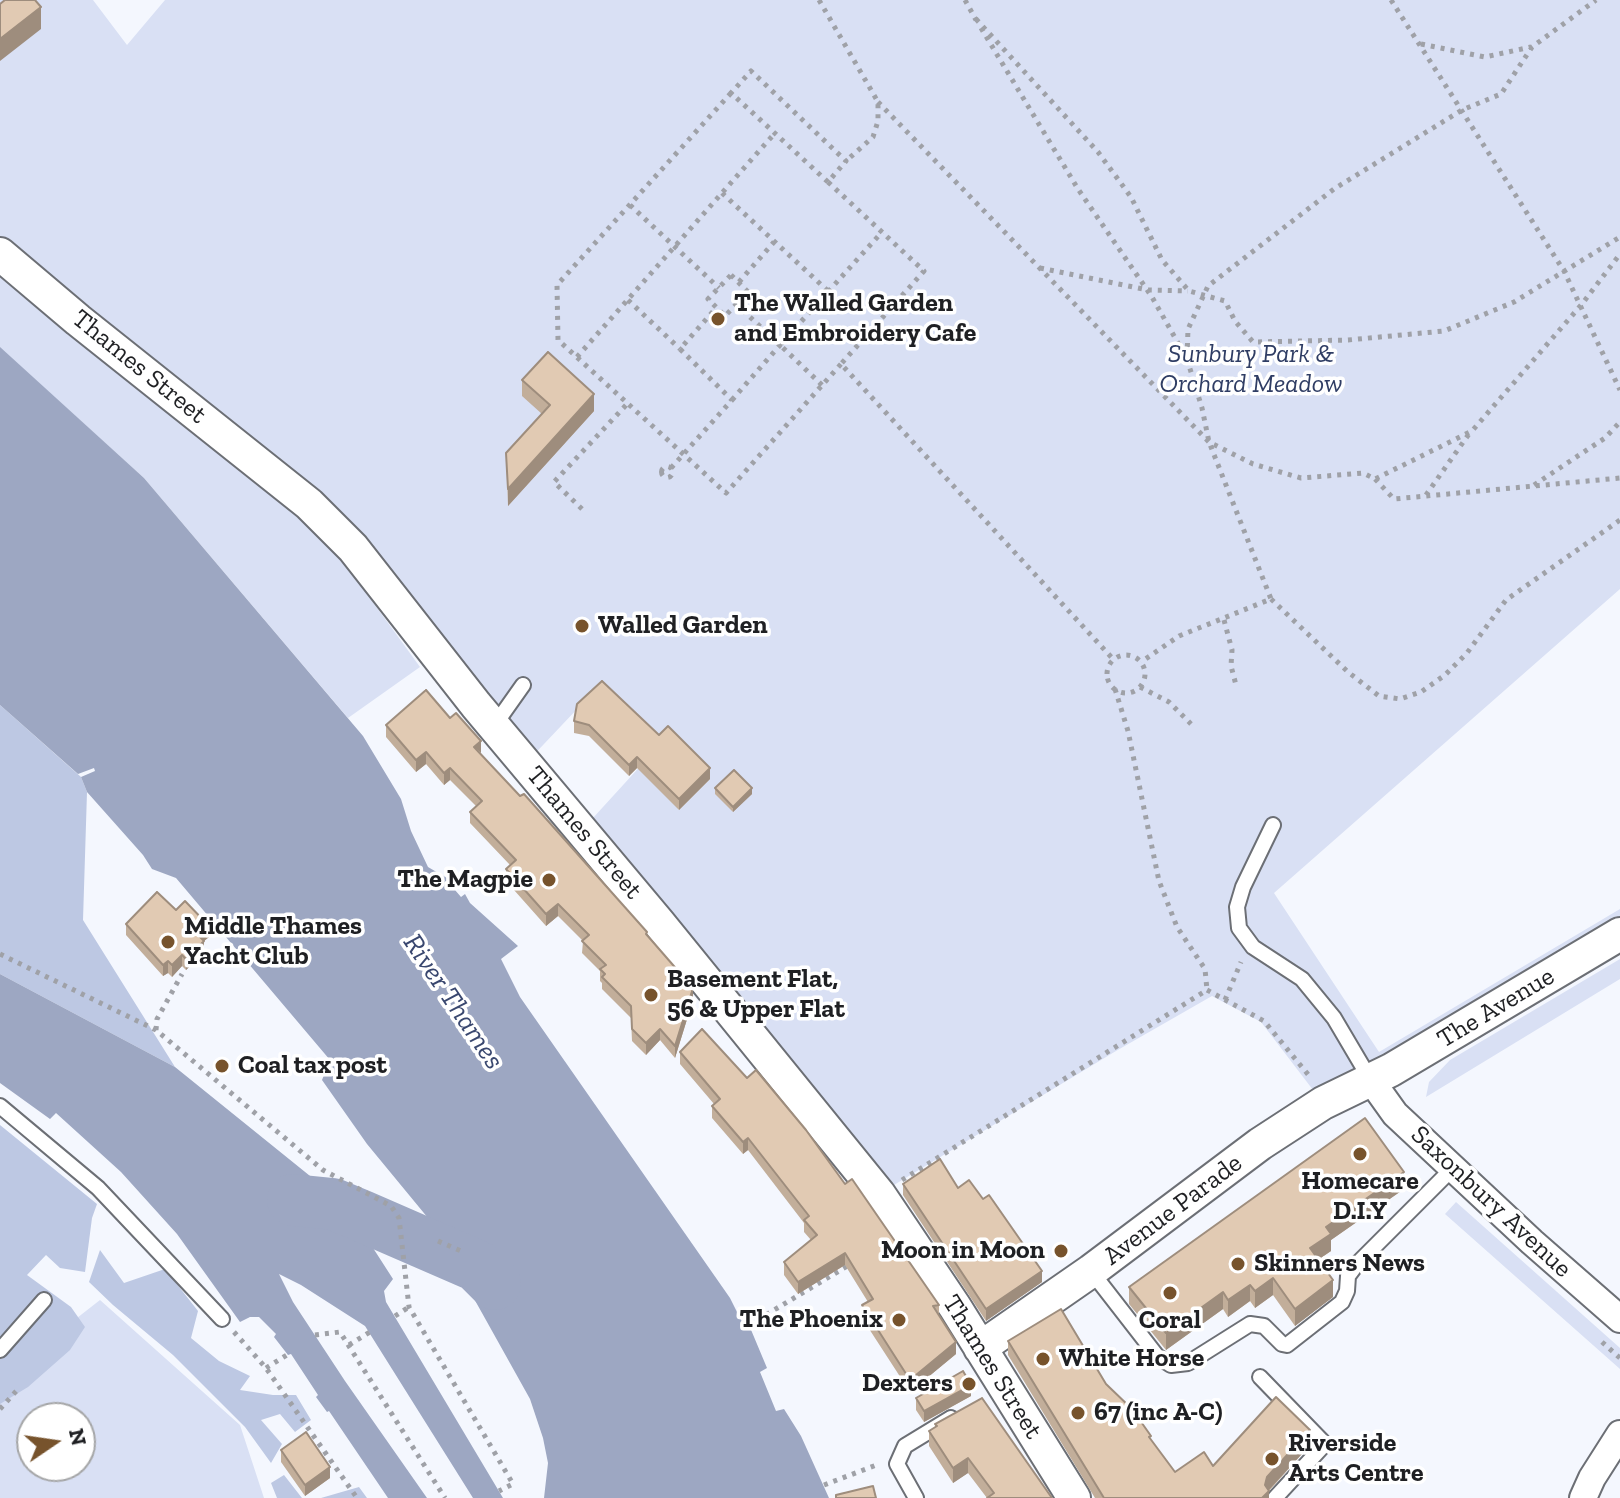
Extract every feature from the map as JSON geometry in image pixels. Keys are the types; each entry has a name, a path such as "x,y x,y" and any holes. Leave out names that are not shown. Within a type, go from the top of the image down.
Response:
{"street":[{"name":"Thames Street","path":"0,254 309,504 353,548 493,726 678,945 879,1194 980,1348 998,1393 1074,1498"},
{"name":"The Avenue","path":"1370,1079 1391,1070 1620,934"},
{"name":"Avenue Parade","path":"980,1348 1091,1271 1260,1144 1329,1099 1370,1079"},
{"name":"Saxonbury Avenue","path":"1370,1079 1395,1114 1620,1319"},
{"path":"1583,1498 1620,1434"}],"lane":[{"path":"493,726 523,685"},
{"path":"1273,825 1243,887 1237,907 1239,928 1253,947 1302,979 1334,1018 1370,1079"},
{"path":"0,1106 98,1188 222,1319"},
{"path":"1091,1271 1157,1356 1171,1365 1188,1363 1250,1324 1264,1326 1282,1344 1287,1345 1342,1302 1348,1276 1357,1264 1453,1168"},
{"path":"0,1350 44,1300"},
{"path":"1260,1377 1325,1444 1275,1498"},
{"path":"916,1498 897,1464 905,1446 967,1410"}],"path":[{"path":"819,0 878,102 1209,442 1253,464 1301,478 1363,473 1375,479 1394,499 1620,478"},
{"path":"965,0 1078,189 1148,290 1187,359 1209,442 1271,599 1358,680 1379,696 1400,699 1421,692 1445,675 1467,653 1506,600 1620,520"},
{"path":"1391,0 1564,271 1620,390"},
{"path":"1187,359 1188,329 1208,286 1334,189 1462,110 1501,94 1532,47 1596,0"},
{"path":"976,19 1098,152 1131,197 1162,260 1189,291"},
{"path":"1421,44 1485,57 1532,47"},
{"path":"731,93 924,271 726,493 558,340 557,285 630,205 731,93 751,71 846,161"},
{"path":"828,182 873,137 878,121 878,102"},
{"path":"577,357 775,133"},
{"path":"722,193 828,291"},
{"path":"630,205 719,288"},
{"path":"671,468 882,232"},
{"path":"1040,268 1148,290 1189,291 1225,301 1235,321 1253,342 1348,340 1444,331 1514,302 1620,237"},
{"path":"739,282 774,242"},
{"path":"1425,496 1472,431 1582,304 1620,254"},
{"path":"731,275 748,292 725,316 708,299 719,288 731,275"},
{"path":"628,300 732,400"},
{"path":"736,304 822,385"},
{"path":"680,349 716,308"},
{"path":"841,364 1113,659"},
{"path":"582,509 554,482 628,403"},
{"path":"1533,485 1605,438 1620,422"},
{"path":"1375,479 1472,431"},
{"path":"1141,662 1179,636 1271,599"},
{"path":"1224,620 1232,650 1231,666 1236,685"},
{"path":"1128,655 1141,662 1145,670 1140,687 1132,692 1123,693 1108,681 1108,669 1113,659 1128,655"},
{"path":"1140,687 1169,702 1191,724"},
{"path":"1115,689 1128,731 1159,881 1177,927 1205,969 1207,990"},
{"path":"1225,1000 1250,943"},
{"path":"0,954 156,1030 323,1170 391,1206 399,1218 409,1307 513,1484 499,1491"},
{"path":"156,1030 157,1019 182,974"},
{"path":"1207,990 1264,1021 1329,1099"},
{"path":"879,1194 1207,990"},
{"path":"438,1241 461,1251"},
{"path":"749,1325 853,1263"},
{"path":"395,1316 409,1307"},
{"path":"222,1319 266,1368 357,1498"},
{"path":"315,1335 340,1332 445,1498"},
{"path":"349,1345 370,1332"},
{"path":"266,1368 290,1353"},
{"path":"0,1409 19,1388"},
{"path":"824,1485 901,1455"}],"green space":[{"name":"Sunbury Park & Orchard Meadow","path":"0,0 93,0 127,45 165,0 1620,0 1620,589 1274,893 1379,1052 1620,909 1620,924 1323,1103 1261,1022 1212,996 879,1194 582,830 645,761 679,810 710,779 659,746 597,688 526,763 353,548 0,254"},
{"path":"0,267 333,547 420,667 348,718 144,478 0,348"},
{"path":"1620,959 1620,979 1426,1097 1429,1082 1450,1060"},
{"path":"1456,1202 1620,1348 1620,1369 1445,1214"},
{"path":"100,1300 240,1425 264,1498 0,1498 0,1392 45,1343"}],"shaded area":[{"path":"0,705 81,777 87,792 83,920 175,1067 0,974"},
{"path":"0,1125 97,1204 92,1218 85,1272 60,1268 46,1255 27,1275 71,1307 85,1327 70,1350 28,1387 0,1404"},
{"path":"100,1250 124,1283 165,1269 198,1311 191,1338 219,1361 250,1376 240,1390 296,1395 311,1420 295,1432 280,1414 261,1420 282,1444 271,1463 245,1427 173,1355 89,1282"},
{"path":"284,1475 302,1498 277,1498 271,1483"},
{"path":"359,1487 367,1498 321,1498"}],"water":[{"path":"0,347 144,478 363,736 401,799 411,831 428,867 452,881 449,883 461,897 465,894 470,903 518,946 501,959 520,997 730,1298 744,1326 749,1325 767,1368 760,1372 776,1411 784,1409 801,1436 829,1498 544,1498 548,1463 530,1399 453,1261 434,1250 445,1225 428,1218 367,1144 322,1080 330,1060 176,878 152,869 87,792 81,777 95,771 94,768 78,774 0,705"},
{"path":"0,974 175,1067 315,1180 368,1201 360,1222 355,1220 393,1279 384,1291 386,1302 503,1498 473,1498 365,1326 279,1274 293,1302 345,1381 427,1498 388,1498 329,1411 316,1397 318,1395 291,1354 288,1355 274,1337 276,1334 259,1317 240,1322 177,1234 121,1172 56,1113 50,1119 0,1083"}],"building":[{"path":"5,0 35,0 41,7 0,39 0,4"},
{"path":"548,352 594,394 508,489 506,453 550,405 522,380"},
{"path":"602,681 659,735 668,726 710,768 679,799 637,757 629,765 589,725 574,721 577,704"},
{"path":"426,690 450,718 456,713 481,741 474,747 520,796 524,794 693,988 675,1046 660,1029 646,1043 632,1029 631,1006 602,977 605,974 600,969 606,965 582,941 589,935 558,904 546,914 506,869 516,860 470,812 482,801 450,768 444,773 426,752 416,760 386,725"},
{"path":"734,770 752,788 733,807 715,788"},
{"name":"Middle Thames Yacht Club","path":"157,892 176,910 185,901 209,926 198,935 204,941 186,959 182,955 172,965 168,961 163,965 126,924"},
{"path":"702,1029 747,1078 756,1070 806,1130 845,1184 852,1179 939,1305 933,1306 956,1342 910,1380 862,1305 873,1299 845,1253 798,1282 784,1262 817,1235 804,1220 809,1216 748,1138 743,1142 712,1106 720,1099 680,1052"},
{"path":"1365,1118 1404,1172 1326,1227 1331,1234 1310,1248 1333,1280 1295,1309 1273,1278 1255,1291 1250,1285 1228,1300 1223,1292 1166,1333 1129,1287"},
{"path":"940,1159 958,1188 969,1180 983,1199 989,1195 1042,1271 986,1309 903,1184"},
{"path":"1061,1309 1106,1384 1132,1409 1175,1472 1204,1452 1213,1466 1276,1397 1310,1430 1267,1477 1265,1485 1269,1491 1262,1498 1104,1498 1008,1341"},
{"path":"963,1371 971,1385 924,1411 916,1398"},
{"path":"982,1398 1052,1498 987,1498 994,1493 968,1458 953,1468 929,1431 937,1426 935,1424"},
{"path":"306,1432 330,1467 305,1485 281,1450"},
{"path":"873,1486 876,1498 836,1498 836,1495"}],"waterway":[{"name":"River Thames","path":"293,1200 333,1204 362,1216 477,1266 495,1284"}],"place":[{"name":"The Walled Garden and Embroidery Cafe","path":"718,319"},
{"name":"Walled Garden","path":"582,626"},
{"name":"The Magpie","path":"549,880"},
{"name":"Middle Thames Yacht Club","path":"168,942"},
{"name":"Basement Flat, 56 & Upper Flat","path":"651,995"},
{"name":"Coal tax post","path":"222,1066"},
{"name":"Homecare D.I.Y","path":"1360,1154"},
{"name":"Moon in Moon","path":"1061,1251"},
{"name":"Skinners News","path":"1238,1264"},
{"name":"Coral","path":"1170,1293"},
{"name":"The Phoenix","path":"899,1320"},
{"name":"White Horse","path":"1043,1359"},
{"name":"Dexters","path":"969,1384"},
{"name":"67 (inc A-C)","path":"1078,1413"},
{"name":"Riverside Arts Centre","path":"1272,1459"}]}
